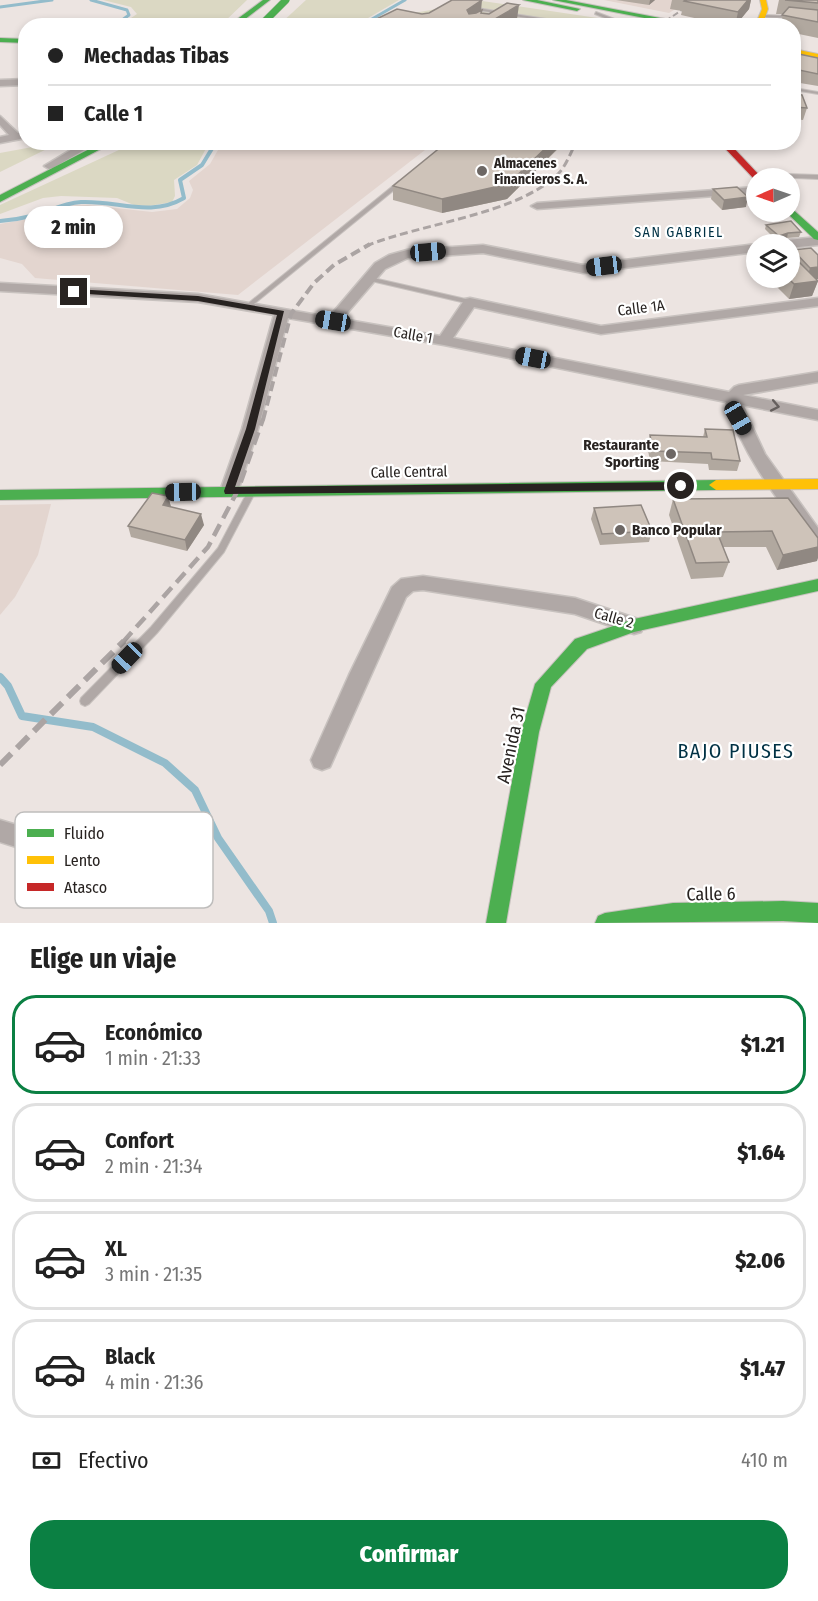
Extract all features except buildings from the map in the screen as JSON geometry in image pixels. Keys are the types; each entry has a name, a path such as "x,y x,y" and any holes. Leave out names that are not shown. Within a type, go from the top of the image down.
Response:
{"main road":[{"path":"245,18 255,0"},
{"path":"248,18 269,0"},
{"path":"271,18 285,0"},
{"path":"273,18 295,0"},
{"path":"526,0 622,18"},
{"path":"556,0 641,18"},
{"path":"575,0 644,18"},
{"path":"761,18 764,0"},
{"path":"504,7 596,13"},
{"path":"0,40 18,41"},
{"path":"801,46 818,50"},
{"path":"801,52 818,56"},
{"path":"0,184 69,150"},
{"path":"81,160 97,150"},
{"path":"0,199 103,150"},
{"path":"730,150 746,169"},
{"path":"800,220 818,239"},
{"name":"Calle Central","path":"0,495 818,484"},
{"name":"Calle 2","path":"634,626 818,585"},
{"name":"Avenida 31","path":"496,923 530,732 543,684 581,644 634,626"},
{"name":"Calle 6","path":"605,923 673,913 785,917 818,913"}],"street":[{"path":"250,18 277,0"},
{"path":"0,83 18,82"},
{"path":"0,118 18,133"},
{"path":"0,140 18,137"},
{"path":"0,192 78,150"},
{"path":"0,192 84,150"},
{"path":"537,207 746,182"},
{"path":"800,242 818,239"},
{"path":"333,321 380,266 393,258 407,254 483,249 583,269 746,249"},
{"name":"Calle 1","path":"0,287 163,295 248,307 444,340 818,415"},
{"path":"444,340 470,302"},
{"name":"Calle 1A","path":"470,302 601,330 818,302"},
{"path":"229,491 250,429 282,313"},
{"path":"818,377 739,390 732,398 738,418 776,485 818,541"},
{"name":"Calle 2","path":"322,760 399,592 408,584 435,585 574,606 634,626"},
{"path":"0,831 15,836"}],"lane":[{"path":"498,17 504,7"},
{"path":"466,8 504,7 531,18"},
{"path":"477,9 488,15"},
{"path":"596,13 608,18"},
{"path":"564,18 579,18"},
{"path":"801,90 818,93"},
{"path":"800,178 818,177"},
{"path":"248,307 405,179"},
{"path":"369,279 470,302"},
{"path":"85,701 154,630 220,550 252,490"}],"shaded area":[{"path":"103,0 247,0 228,18 131,18 137,14 131,7"},
{"path":"306,0 399,0 368,18 287,18"},
{"path":"604,0 690,0 669,13"},
{"path":"482,1 597,18 389,18"},
{"path":"18,150 45,150 0,172 0,153"},
{"path":"119,150 205,150 197,165 174,180 175,196 172,202 149,206 134,205 117,198 61,196 43,198 0,214 0,205"},
{"path":"218,150 425,150 238,295 35,278 22,264 0,258 0,224 39,217 63,206 88,205 152,212 177,209 190,198 193,190 189,181 210,164"},
{"path":"51,504 38,555 15,597 0,615 0,505"}],"waterway":[{"path":"0,7 52,0"},
{"path":"91,0 127,10 129,15 125,18"},
{"path":"374,18 405,0"},
{"path":"0,221 32,216 81,202 146,208 171,204 184,198 180,180 202,165 211,150"},
{"path":"0,677 8,686 22,716 93,727 165,763 195,790 206,812"},
{"path":"213,828 269,911 273,923"}],"railway":[{"path":"670,18 697,0"},
{"path":"367,246 494,209 518,199 540,188 558,174 572,150"},
{"path":"263,420 291,314 314,283 334,265 367,246"},
{"path":"123,642 208,547 238,490 263,419"},
{"path":"0,765 123,642"}],"traffic: fast":[{"path":"242,18 267,0"},
{"path":"268,18 286,0"},
{"path":"526,0 577,9"},
{"path":"556,0 655,18"},
{"path":"0,40 18,41"},
{"path":"0,199 95,150"},
{"path":"800,220 818,237"},
{"path":"0,495 716,485"},
{"path":"496,923 530,732 543,684 581,644 634,626 818,585"},
{"path":"605,923 673,913 783,911 818,913"}],"traffic: slow":[{"path":"761,18 765,9 763,0"},
{"path":"801,52 818,56"},
{"path":"716,485 818,484"}],"traffic: jam":[{"path":"731,150 748,168"}],"place":[{"name":"Almacenes Financieros S. A.","path":"482,171"},
{"name":"Restaurante Sporting","path":"671,454"},
{"name":"Banco Popular","path":"620,530"}],"district":[{"name":"SAN GABRIEL","path":"679,232"},
{"name":"BAJO PIUSES","path":"736,751"}],"route":[{"path":"74,292 198,298 282,313 250,429 229,491 681,486"}]}
